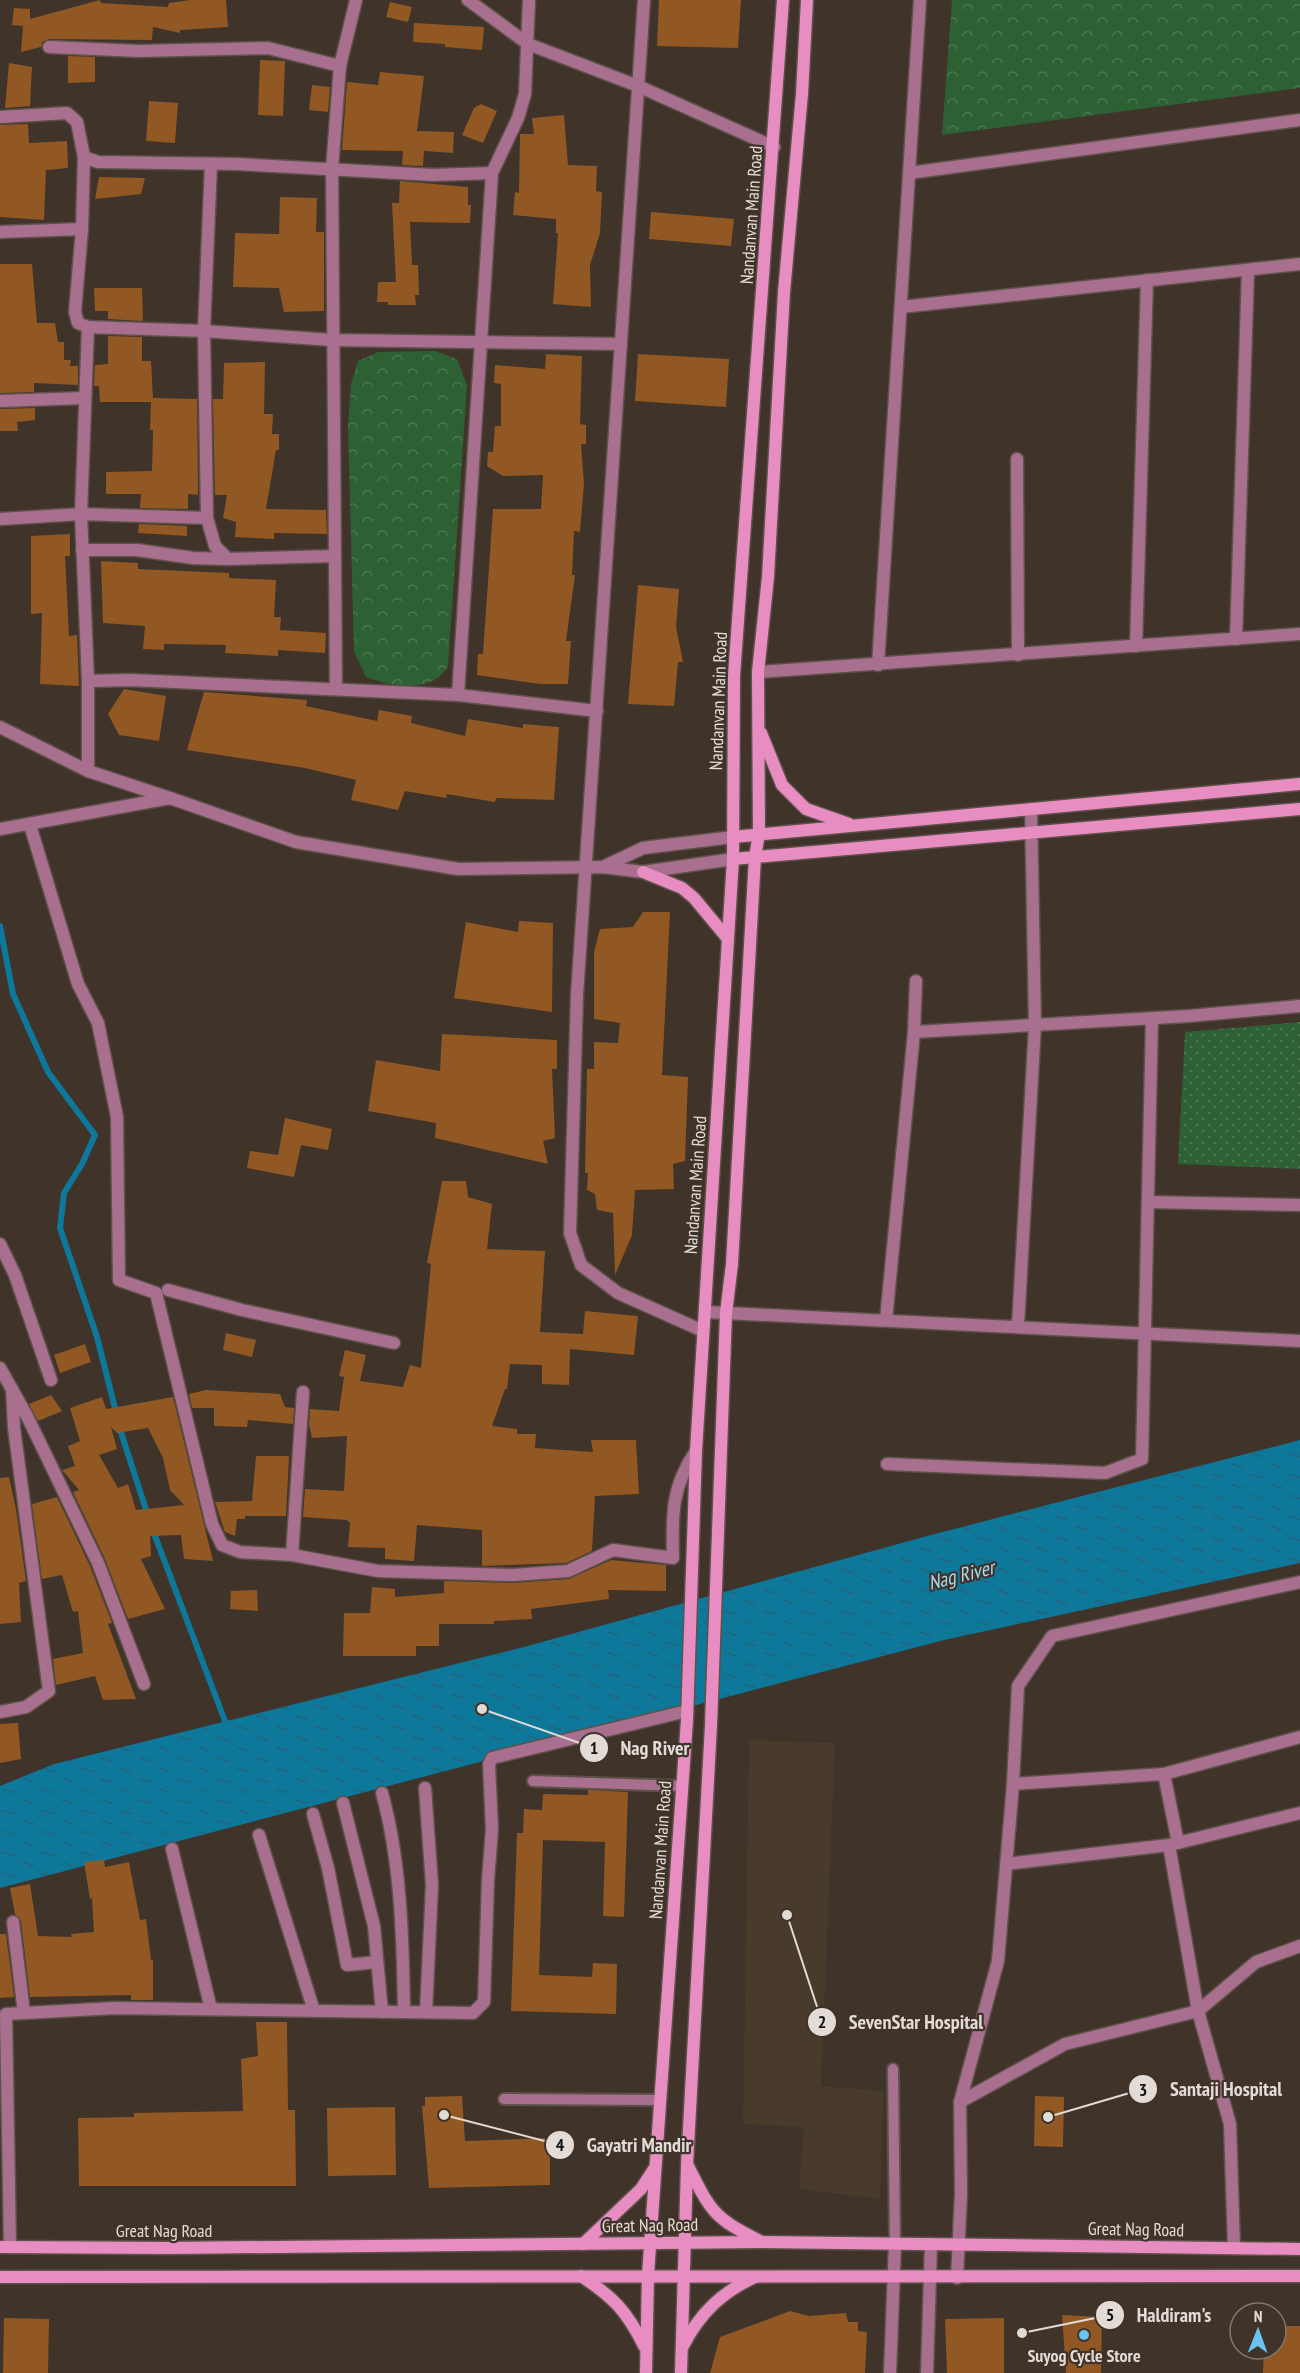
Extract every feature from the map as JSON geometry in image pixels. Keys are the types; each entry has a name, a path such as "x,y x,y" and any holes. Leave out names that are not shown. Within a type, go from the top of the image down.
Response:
{"main road":[{"name":"Nandanvan Main Road","path":"646,2373 648,2275 687,1715 696,1451 733,859 734,676 783,0"},
{"path":"681,2373 687,2165 711,1725 714,1581 726,1313 732,1264 744,1077 754,857 759,834 758,672 768,576 784,292 802,94 807,0"},
{"path":"758,727 782,785 806,809 852,825"},
{"path":"733,837 1300,784"},
{"path":"733,859 1300,809"},
{"path":"643,872 682,888 694,898 728,939"},
{"path":"583,2244 641,2189 656,2165"},
{"path":"687,2165 706,2202 719,2219 762,2242"},
{"name":"Great Nag Road","path":"5,2247 169,2248 762,2242 1300,2249"},
{"path":"580,2275 616,2301 634,2325 646,2349"},
{"path":"681,2348 696,2321 717,2299 759,2276"},
{"path":"0,2277 1300,2276"}],"street":[{"path":"336,689 332,169 340,66 356,0"},
{"path":"468,0 528,45 638,86 774,147"},
{"path":"458,695 483,342 492,173 518,118 525,94 529,0"},
{"path":"644,0 577,995 570,1233 581,1265 618,1293 703,1331"},
{"path":"878,665 921,0"},
{"path":"50,47 139,51 268,48 340,66"},
{"path":"0,117 67,113 77,122 84,157 82,229 75,312 78,323 88,327 204,331 332,340 621,344"},
{"path":"909,174 1300,120"},
{"path":"84,157 98,162 211,164 433,175 492,173"},
{"path":"211,164 204,331 207,519 214,546 228,559"},
{"path":"0,232 82,229"},
{"path":"901,307 1300,264"},
{"path":"1236,639 1248,270"},
{"path":"1136,646 1147,280"},
{"path":"88,327 81,514 88,681 88,771"},
{"path":"0,400 84,398"},
{"path":"1017,459 1018,655"},
{"path":"0,519 81,514 207,519"},
{"path":"82,550 137,550 193,558 228,559 334,556"},
{"path":"758,672 1300,634"},
{"path":"88,681 96,683 130,680 458,695 597,711"},
{"path":"0,727 88,771 296,842 458,869 603,867 643,872 733,859"},
{"path":"0,829 171,798"},
{"path":"1018,1326 1035,1025 1031,809"},
{"path":"30,825 78,984 98,1023 115,1106 119,1280 156,1293 212,1524 222,1545 240,1552 292,1555 378,1571 513,1575 568,1571 613,1551 673,1558 673,1500 684,1468 696,1451"},
{"path":"603,867 643,848 733,837"},
{"path":"886,1320 914,1032 916,981"},
{"path":"914,1032 1152,1018 1300,1006"},
{"path":"886,1464 1106,1473 1142,1459 1152,1018"},
{"path":"1148,1202 1300,1205"},
{"path":"0,1244 15,1275 51,1380"},
{"path":"168,1290 242,1310 394,1343"},
{"path":"705,1312 1300,1341"},
{"path":"0,1368 98,1563 144,1684"},
{"path":"0,1712 26,1707 49,1691 14,1428 12,1389"},
{"path":"292,1555 303,1392"},
{"path":"957,2278 960,2102 998,1961 1013,1784 1018,1686 1052,1636 1300,1582"},
{"path":"5,2247 6,2014 115,2008 473,2013 484,2002 492,1829 489,1764 492,1758 687,1715"},
{"path":"1013,1784 1164,1774 1300,1737"},
{"path":"1164,1774 1198,2011 1230,2124 1234,2248"},
{"path":"425,1788 432,1885 426,2012"},
{"path":"382,1792 391,1824 401,1928 404,2012"},
{"path":"343,1803 374,1926 382,2012"},
{"path":"314,1814 328,1868 346,1965 377,1962"},
{"path":"1006,1864 1173,1844 1300,1814"},
{"path":"259,1835 314,2011"},
{"path":"172,1849 211,2009"},
{"path":"13,1922 24,2013"},
{"path":"960,2102 1065,2044 1198,2011 1256,1962 1300,1946"},
{"path":"890,2373 895,2244"},
{"path":"927,2373 931,2244"}],"lane":[{"path":"533,1781 682,1786"},
{"path":"893,2069 895,2244"},
{"path":"504,2099 660,2100"}],"shaded area":[{"path":"749,1740 835,1743 821,2086 883,2091 880,2199 799,2189 804,2127 743,2124"}],"green space":[{"path":"952,0 1300,0 1300,88 942,135"},
{"path":"435,351 457,359 467,385 448,666 432,681 411,686 399,685 366,677 354,652 348,426 351,384 358,361 378,352"},
{"path":"1300,1022 1300,1169 1178,1164 1185,1032"}],"water":[{"path":"1300,1440 1300,1563 944,1640 0,1888 0,1786 54,1764 524,1647 931,1535"}],"building":[{"path":"100,0 101,3 168,7 169,3 190,0 226,0 228,27 180,30 180,33 153,27 152,40 49,39 42,42 41,47 21,52 23,26 12,25 14,8 30,9 30,19"},
{"path":"659,0 741,0 738,48 657,46"},
{"path":"390,2 412,7 408,22 386,17"},
{"path":"414,23 484,27 482,50 413,42"},
{"path":"68,56 95,57 95,82 68,83"},
{"path":"260,60 285,61 283,116 258,115"},
{"path":"9,63 32,67 30,106 5,108"},
{"path":"380,72 424,76 417,131 454,132 453,153 424,151 423,166 402,165 403,151 342,150 347,82 378,85"},
{"path":"312,85 330,87 328,112 309,110"},
{"path":"149,101 178,103 175,143 146,141"},
{"path":"481,104 497,111 483,143 462,135 474,108"},
{"path":"564,115 568,165 597,166 596,191 602,192 600,233 590,265 591,307 553,304 558,233 556,233 556,219 513,215 515,192 519,193 520,134 534,134 532,118"},
{"path":"28,124 29,143 67,141 68,168 46,170 44,220 0,217 0,125"},
{"path":"99,177 145,178 141,194 95,199"},
{"path":"400,181 468,187 468,205 471,205 470,223 410,222 412,265 418,265 419,295 415,295 416,305 388,305 388,302 377,302 378,282 396,282 392,203 399,203"},
{"path":"280,197 317,198 316,232 324,232 324,311 284,312 279,288 233,287 235,233 279,234"},
{"path":"651,212 734,219 731,246 649,239"},
{"path":"0,264 32,264 37,323 55,323 58,342 64,342 64,360 71,360 70,366 78,366 78,385 34,383 34,392 0,393"},
{"path":"94,288 142,288 143,321 108,319 108,311 95,311"},
{"path":"108,336 142,337 142,361 151,361 153,398 197,399 198,495 188,494 188,509 140,508 141,494 106,494 106,472 152,471 153,430 150,430 151,402 100,402 99,386 94,386 95,365 108,364"},
{"path":"546,354 582,356 580,424 586,425 586,444 581,444 584,484 580,532 574,531 572,575 575,575 566,641 571,641 568,684 540,684 477,675 478,654 483,654 493,509 541,509 543,475 503,476 487,466 488,452 493,452 495,426 501,426 501,384 494,383 495,365 545,369"},
{"path":"638,354 729,359 726,407 635,401"},
{"path":"265,362 264,414 273,414 272,434 279,434 279,450 276,450 266,509 326,510 327,534 274,533 274,539 235,537 236,522 223,518 227,495 215,495 213,399 223,399 224,363"},
{"path":"35,408 35,420 17,422 18,431 0,431 0,409"},
{"path":"139,524 187,526 187,536 138,533"},
{"path":"70,534 70,556 65,556 69,636 77,635 79,686 40,684 42,613 31,614 31,536"},
{"path":"101,561 138,563 138,569 229,573 229,578 276,580 274,617 281,617 280,630 326,633 325,653 278,650 278,656 225,653 226,645 164,644 164,650 143,649 145,626 103,623"},
{"path":"638,585 679,589 676,627 683,662 678,662 674,706 628,704"},
{"path":"124,689 166,696 159,741 119,735 108,714"},
{"path":"204,692 307,700 306,706 377,721 379,710 412,716 411,723 465,736 468,719 523,728 523,724 559,727 554,800 496,798 495,802 447,794 446,798 405,791 398,810 351,800 356,780 305,768 187,750"},
{"path":"643,912 670,912 662,1075 688,1077 685,1161 673,1164 674,1189 635,1190 632,1235 615,1275 613,1213 597,1210 595,1194 587,1190 588,1173 585,1173 587,1069 594,1069 594,1042 618,1043 620,1023 594,1019 594,952 600,929 633,927"},
{"path":"519,921 553,923 552,1012 454,998 466,922 518,932"},
{"path":"442,1034 557,1040 557,1069 552,1069 555,1138 543,1141 548,1164 435,1138 436,1123 368,1111 376,1060 440,1071"},
{"path":"285,1118 332,1129 328,1150 301,1145 294,1177 247,1168 250,1151 278,1155"},
{"path":"442,1181 466,1181 468,1197 492,1204 487,1249 545,1251 540,1332 583,1334 585,1311 638,1316 634,1355 570,1349 569,1385 542,1384 542,1365 510,1364 507,1389 505,1389 492,1426 517,1429 517,1434 536,1434 535,1448 593,1452 591,1440 636,1440 639,1494 595,1496 592,1551 566,1563 482,1566 482,1530 417,1525 414,1561 385,1559 385,1548 348,1547 350,1523 347,1520 303,1517 305,1489 344,1491 347,1436 312,1438 309,1425 310,1409 339,1411 344,1377 339,1376 345,1350 366,1355 360,1381 403,1387 410,1365 421,1368 431,1264 427,1263"},
{"path":"226,1333 256,1340 252,1357 223,1350"},
{"path":"85,1344 91,1362 60,1373 54,1355"},
{"path":"206,1390 280,1394 285,1407 294,1408 293,1424 248,1420 247,1427 214,1426 214,1408 192,1408 189,1394"},
{"path":"51,1395 62,1411 38,1421 29,1404"},
{"path":"102,1397 106,1409 173,1397 213,1561 184,1559 181,1535 150,1536 151,1556 141,1559 165,1609 128,1619 105,1559 73,1492 79,1490 62,1470 75,1466 68,1446 80,1441 70,1408","holes":["111,1427 117,1433 148,1428 163,1458 170,1490 184,1505 136,1510 128,1484 118,1488 99,1455 117,1449"]},
{"path":"256,1456 289,1456 286,1516 245,1516 245,1519 237,1519 235,1536 225,1532 215,1502 252,1501"},
{"path":"9,1477 26,1581 19,1583 21,1622 0,1624 0,1478"},
{"path":"57,1497 90,1566 112,1623 108,1624 136,1699 103,1700 95,1676 56,1685 53,1659 83,1653 78,1611 73,1612 62,1575 42,1579 32,1504"},
{"path":"611,1560 666,1565 666,1591 608,1590 609,1599 531,1609 532,1619 494,1621 494,1624 439,1624 439,1646 416,1646 416,1656 343,1656 344,1613 370,1613 372,1587 395,1589 395,1597 444,1593 444,1581 513,1583 569,1579"},
{"path":"257,1590 258,1611 230,1609 231,1591"},
{"path":"18,1723 21,1759 0,1763 0,1724"},
{"path":"588,1790 628,1792 624,1917 603,1916 605,1842 543,1840 539,1975 592,1977 593,1963 617,1964 616,2014 511,2011 517,1833 523,1833 524,1809 542,1810 543,1794 588,1795"},
{"path":"104,1860 105,1867 129,1862 140,1920 146,1919 151,1960 153,1960 153,2000 131,2000 131,1995 30,1997 21,1921 15,1914 10,1888 30,1884 38,1936 72,1937 71,1934 94,1932 92,1898 90,1899 84,1862"},
{"path":"0,1934 6,1934 14,1997 0,1998"},
{"path":"256,2022 287,2022 288,2110 295,2110 296,2186 79,2186 78,2118 134,2117 134,2113 243,2111 241,2059 258,2056"},
{"path":"462,2096 465,2141 550,2138 550,2185 429,2188 422,2106 425,2106 425,2097"},
{"path":"1035,2096 1064,2097 1063,2147 1034,2146"},
{"path":"395,2107 396,2175 328,2176 327,2108"},
{"path":"790,2311 809,2316 846,2313 848,2322 858,2322 858,2331 867,2332 865,2373 710,2373 720,2337"},
{"path":"1062,2315 1102,2317 1101,2373 1066,2373"},
{"path":"4,2318 49,2319 48,2373 3,2373"},
{"path":"1004,2318 1004,2373 947,2373 945,2319"},
{"path":"1288,2326 1300,2326 1300,2373 1263,2373 1264,2361 1288,2361"}],"waterway":[{"path":"0,926 13,994 48,1072 95,1135 82,1164 64,1193 60,1228 97,1337 117,1416"},
{"path":"119,1426 148,1516"},
{"path":"152,1528 228,1729"}],"place":[{"name":"Nag River","path":"482,1709"},
{"name":"SevenStar Hospital","path":"787,1915"},
{"name":"Gayatri Mandir","path":"444,2115"},
{"name":"Santaji Hospital","path":"1048,2117"},
{"name":"Haldiram's","path":"1022,2333"},
{"name":"Suyog Cycle Store","path":"1084,2335"}]}
